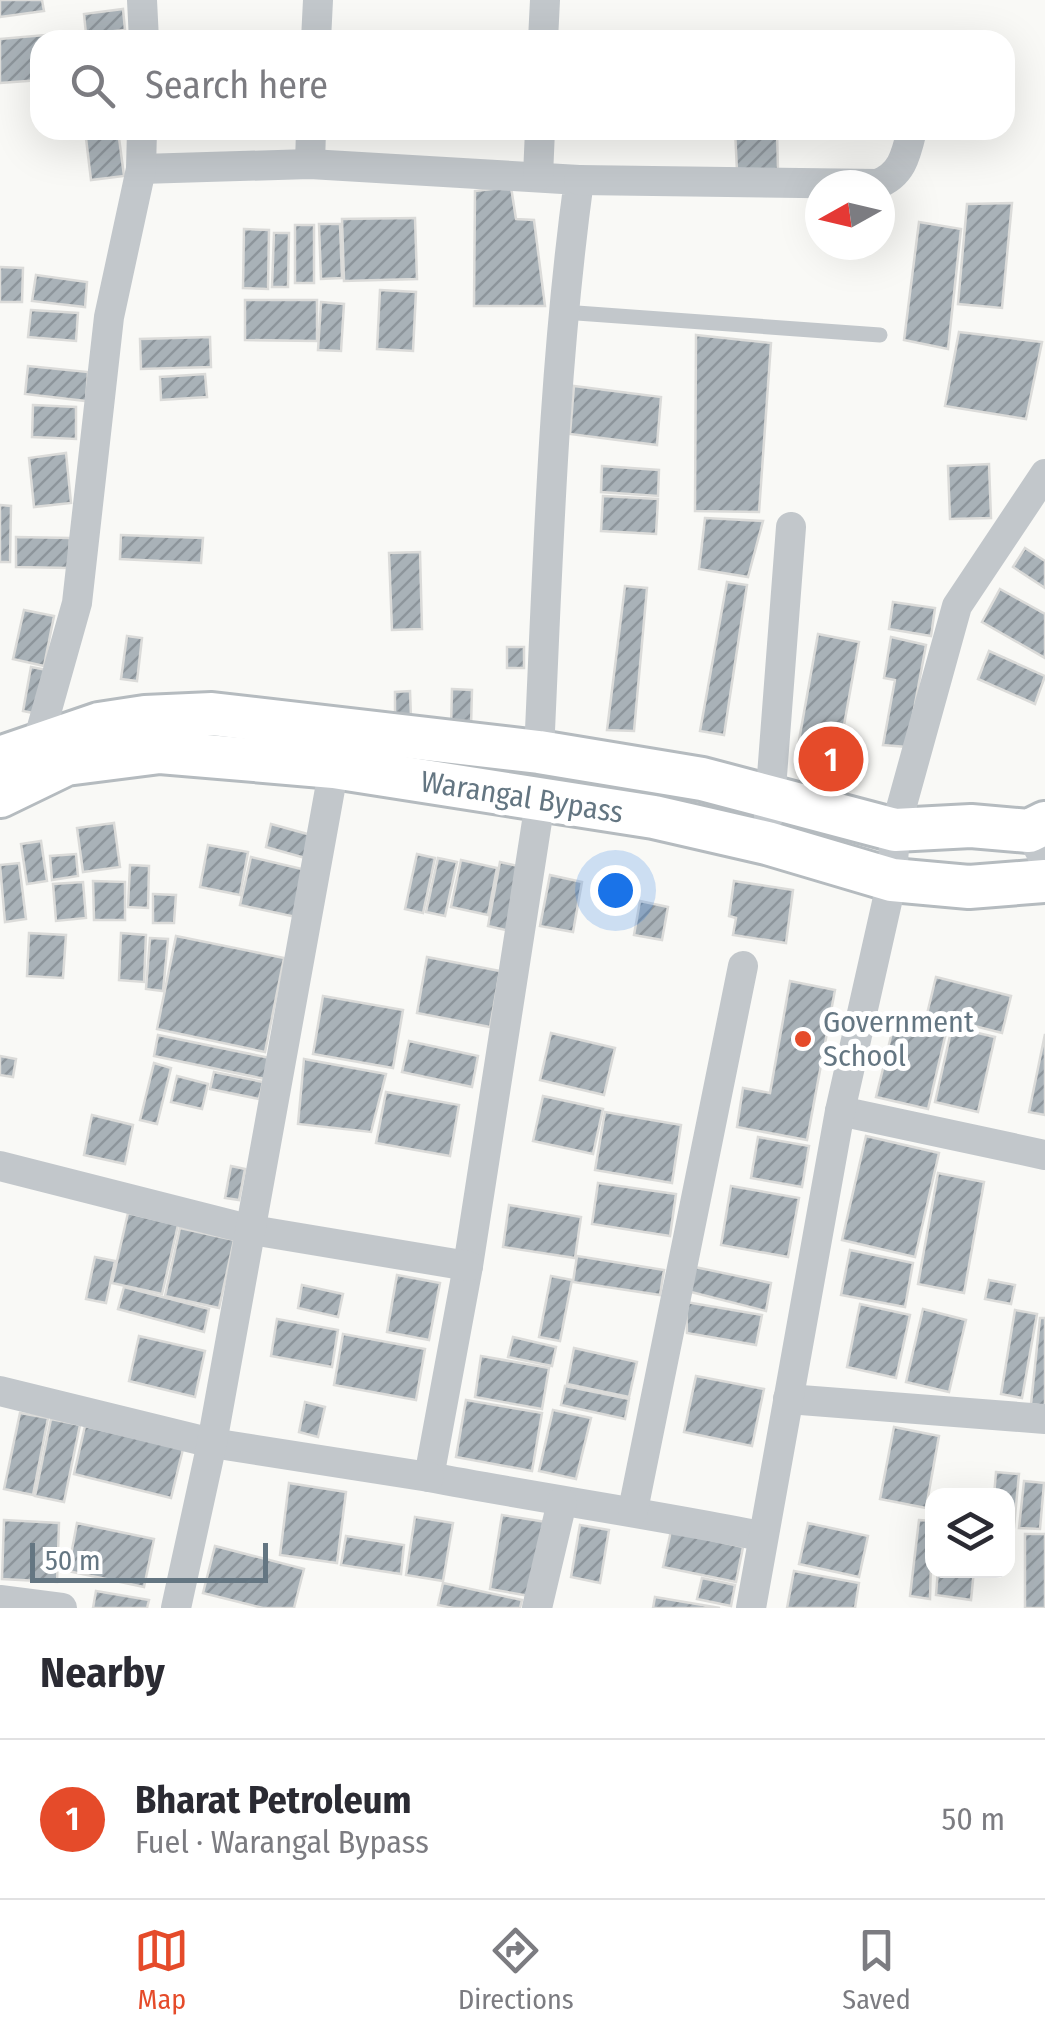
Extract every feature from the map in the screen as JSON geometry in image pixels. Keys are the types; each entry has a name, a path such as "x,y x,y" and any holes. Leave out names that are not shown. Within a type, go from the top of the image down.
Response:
{"main road":[{"path":"19,751 99,724 212,714 539,752 702,779 895,830 971,826 1040,838"},
{"name":"Warangal Bypass","path":"0,796 66,764 160,752 334,767 654,817 767,843 892,880 969,887 1045,882"}],"street":[{"path":"142,0 144,30"},
{"path":"316,30 318,0"},
{"path":"544,30 545,0"},
{"path":"19,751 78,602 109,318 141,169 142,140"},
{"path":"310,164 311,140"},
{"path":"538,176 540,140"},
{"path":"141,169 310,164 579,180 877,184 892,179 906,158 910,140"},
{"path":"539,752 555,402 579,180"},
{"path":"751,1608 840,1111 892,880 895,830 957,606 1045,474"},
{"path":"767,843 791,526"},
{"path":"176,1608 212,1443 334,767"},
{"path":"429,1477 468,1266 540,802"},
{"path":"633,1510 742,966"},
{"path":"840,1111 1045,1155"},
{"path":"0,1166 252,1230 468,1266"},
{"path":"0,1391 212,1443 562,1502 633,1510 762,1536"},
{"path":"788,1399 1045,1419"},
{"path":"537,1608 562,1502"},
{"path":"0,1600 62,1608"}],"lane":[{"path":"563,312 880,336"}],"building":[{"path":"0,0 42,0 44,11 0,17"},
{"path":"123,9 125,30 86,30 84,14"},
{"path":"30,36 30,81 0,83 0,39"},
{"path":"86,140 119,140 124,176 91,180"},
{"path":"735,140 777,140 778,170 737,171"},
{"path":"511,187 516,219 534,220 545,306 474,306 475,191"},
{"path":"1012,203 1002,308 958,304 967,204"},
{"path":"415,218 417,279 344,281 342,219"},
{"path":"919,222 961,229 948,349 904,340"},
{"path":"319,224 340,224 342,278 321,279"},
{"path":"295,225 314,225 314,283 295,283"},
{"path":"244,229 269,230 268,289 243,288"},
{"path":"274,233 289,233 288,287 272,287"},
{"path":"0,267 23,268 22,302 0,302"},
{"path":"36,275 87,282 85,307 32,301"},
{"path":"380,290 416,292 413,351 377,349"},
{"path":"245,300 317,300 317,341 245,340"},
{"path":"321,302 344,304 341,351 318,350"},
{"path":"31,310 78,313 76,341 28,337"},
{"path":"959,332 1042,342 1026,419 945,406"},
{"path":"696,335 771,343 759,512 695,511"},
{"path":"210,337 211,367 141,369 140,339"},
{"path":"28,366 88,372 86,401 25,394"},
{"path":"205,374 207,397 161,400 160,377"},
{"path":"574,386 661,397 657,445 570,434"},
{"path":"33,405 76,407 76,439 32,437"},
{"path":"66,453 71,503 34,507 29,458"},
{"path":"989,464 991,518 950,519 948,466"},
{"path":"602,466 659,470 658,496 601,492"},
{"path":"603,496 658,499 656,534 601,531"},
{"path":"0,505 11,506 10,562 0,562"},
{"path":"705,518 763,521 748,577 699,569"},
{"path":"121,535 203,538 201,563 120,559"},
{"path":"16,537 70,538 69,568 16,567"},
{"path":"1025,548 1045,561 1045,588 1013,567"},
{"path":"420,552 422,629 392,630 389,553"},
{"path":"727,582 747,585 724,735 700,731"},
{"path":"625,586 647,588 634,731 607,730"},
{"path":"1000,589 1045,614 1045,658 982,622"},
{"path":"893,602 935,608 931,636 889,629"},
{"path":"24,610 54,616 44,666 13,659"},
{"path":"818,634 859,642 839,753 798,746"},
{"path":"127,636 142,638 137,681 121,679"},
{"path":"891,637 926,645 907,747 883,745 895,680 884,678"},
{"path":"507,647 524,647 524,668 507,668"},
{"path":"989,651 1045,676 1035,704 978,679"},
{"path":"31,667 47,670 38,714 23,711"},
{"path":"452,689 472,690 471,727 451,727"},
{"path":"410,691 411,718 395,718 395,692"},
{"path":"114,823 120,867 83,872 77,828"},
{"path":"271,824 311,835 305,858 266,847"},
{"path":"41,841 47,881 27,884 21,844"},
{"path":"208,845 248,852 240,895 200,887"},
{"path":"76,854 78,876 52,880 50,856"},
{"path":"417,854 435,858 423,913 405,909"},
{"path":"251,857 306,870 296,917 240,905"},
{"path":"438,858 457,862 445,916 426,912"},
{"path":"461,860 497,868 488,915 451,907"},
{"path":"500,862 522,867 510,931 488,926"},
{"path":"19,863 26,919 5,922 0,865"},
{"path":"130,865 149,866 148,908 128,907"},
{"path":"550,875 582,882 573,932 540,926"},
{"path":"93,881 125,882 125,920 94,920"},
{"path":"734,881 793,890 786,943 733,935 736,918 729,916"},
{"path":"83,882 86,918 56,921 53,884"},
{"path":"153,894 176,895 174,923 153,923"},
{"path":"640,901 668,907 662,940 634,935"},
{"path":"29,933 66,935 63,978 27,976"},
{"path":"121,933 146,935 144,982 119,980"},
{"path":"176,936 284,958 265,1052 157,1029"},
{"path":"150,938 168,939 163,991 146,989"},
{"path":"427,957 500,971 490,1027 417,1013"},
{"path":"936,977 1011,996 1002,1033 927,1014"},
{"name":"Government School","path":"790,981 835,990 807,1140 737,1127 743,1088 770,1093"},
{"path":"323,996 403,1010 393,1068 313,1054"},
{"path":"895,1020 946,1033 928,1109 876,1097"},
{"path":"952,1027 995,1037 978,1112 935,1102"},
{"path":"551,1033 615,1048 604,1095 540,1080"},
{"path":"1045,1034 1045,1115 1029,1112"},
{"path":"158,1035 270,1058 265,1079 154,1056"},
{"path":"409,1041 478,1056 472,1087 402,1072"},
{"path":"0,1056 16,1059 13,1077 0,1075"},
{"path":"304,1059 386,1074 371,1132 298,1124"},
{"path":"154,1063 171,1068 157,1124 140,1120"},
{"path":"214,1072 263,1082 259,1099 210,1089"},
{"path":"177,1076 208,1084 202,1109 171,1102"},
{"path":"386,1092 459,1105 450,1156 376,1143"},
{"path":"543,1096 603,1109 593,1154 533,1141"},
{"path":"605,1112 681,1125 672,1183 595,1170"},
{"path":"92,1115 133,1125 125,1164 84,1155"},
{"path":"866,1136 939,1153 915,1257 842,1240"},
{"path":"758,1137 809,1146 802,1187 751,1178"},
{"path":"231,1166 245,1169 239,1200 225,1198"},
{"path":"938,1173 984,1182 964,1293 918,1284"},
{"path":"598,1183 676,1194 670,1236 592,1224"},
{"path":"731,1186 799,1198 788,1257 721,1245"},
{"path":"509,1205 581,1217 575,1258 503,1247"},
{"path":"128,1213 178,1225 162,1294 112,1283"},
{"path":"180,1228 234,1240 219,1308 165,1296"},
{"path":"850,1250 913,1263 905,1307 841,1295"},
{"path":"577,1256 664,1270 660,1295 573,1282"},
{"path":"95,1257 115,1261 106,1303 86,1299"},
{"path":"690,1266 771,1283 766,1311 687,1291"},
{"path":"397,1275 440,1283 429,1340 387,1332"},
{"path":"551,1276 572,1280 560,1341 539,1337"},
{"path":"989,1280 1015,1285 1011,1304 985,1299"},
{"path":"302,1285 343,1294 338,1317 298,1308"},
{"path":"124,1287 209,1309 204,1332 118,1309"},
{"path":"686,1302 762,1315 756,1345 687,1333"},
{"path":"860,1304 910,1315 896,1378 847,1367"},
{"path":"923,1309 966,1320 949,1392 906,1382"},
{"path":"1015,1310 1037,1314 1022,1398 1001,1394"},
{"path":"1040,1318 1045,1318 1045,1406 1031,1404"},
{"path":"277,1319 338,1330 332,1367 271,1356"},
{"path":"343,1334 425,1349 416,1400 334,1385"},
{"path":"139,1336 205,1351 195,1397 129,1381"},
{"path":"513,1337 556,1347 552,1366 508,1357"},
{"path":"574,1348 637,1362 629,1397 567,1384"},
{"path":"481,1356 549,1368 542,1409 475,1397"},
{"path":"696,1376 764,1389 752,1446 684,1432"},
{"path":"565,1386 629,1399 625,1419 561,1405"},
{"path":"466,1400 542,1413 532,1471 456,1457"},
{"path":"305,1402 325,1407 318,1437 299,1432"},
{"path":"553,1410 591,1418 576,1479 539,1471"},
{"path":"20,1413 48,1418 33,1495 4,1489"},
{"path":"51,1419 80,1425 64,1502 35,1496"},
{"path":"85,1426 183,1449 171,1498 74,1474"},
{"path":"894,1427 939,1436 930,1488 925,1488 925,1508 880,1499"},
{"path":"996,1472 1019,1474 1015,1516 1015,1488 995,1488"},
{"path":"1024,1481 1044,1483 1040,1529 1019,1528"},
{"path":"289,1483 346,1492 337,1563 280,1555"},
{"path":"502,1515 546,1522 535,1597 490,1589"},
{"path":"415,1517 453,1523 443,1581 406,1575"},
{"path":"4,1520 59,1523 57,1582 2,1579"},
{"path":"919,1520 925,1520 925,1578 931,1578 930,1599 910,1596"},
{"path":"77,1523 154,1539 144,1587 68,1571"},
{"path":"808,1523 868,1536 859,1577 799,1564"},
{"path":"580,1525 609,1530 600,1583 571,1577"},
{"path":"671,1531 743,1547 736,1582 663,1567"},
{"path":"1025,1534 1045,1534 1045,1608 1025,1608"},
{"path":"346,1536 404,1545 401,1574 341,1565"},
{"path":"215,1546 304,1569 294,1608 263,1608 203,1593"},
{"path":"794,1571 859,1583 855,1608 787,1608"},
{"path":"702,1578 735,1585 731,1606 697,1599"},
{"path":"937,1578 973,1578 971,1600 936,1595"},
{"path":"443,1583 522,1600 520,1608 438,1605"},
{"path":"96,1591 149,1600 147,1608 93,1608"},
{"path":"655,1597 720,1608 653,1608"}],"place":[{"name":"Bharat Petroleum","path":"831,759"},
{"name":"Government School","path":"803,1039"}]}
